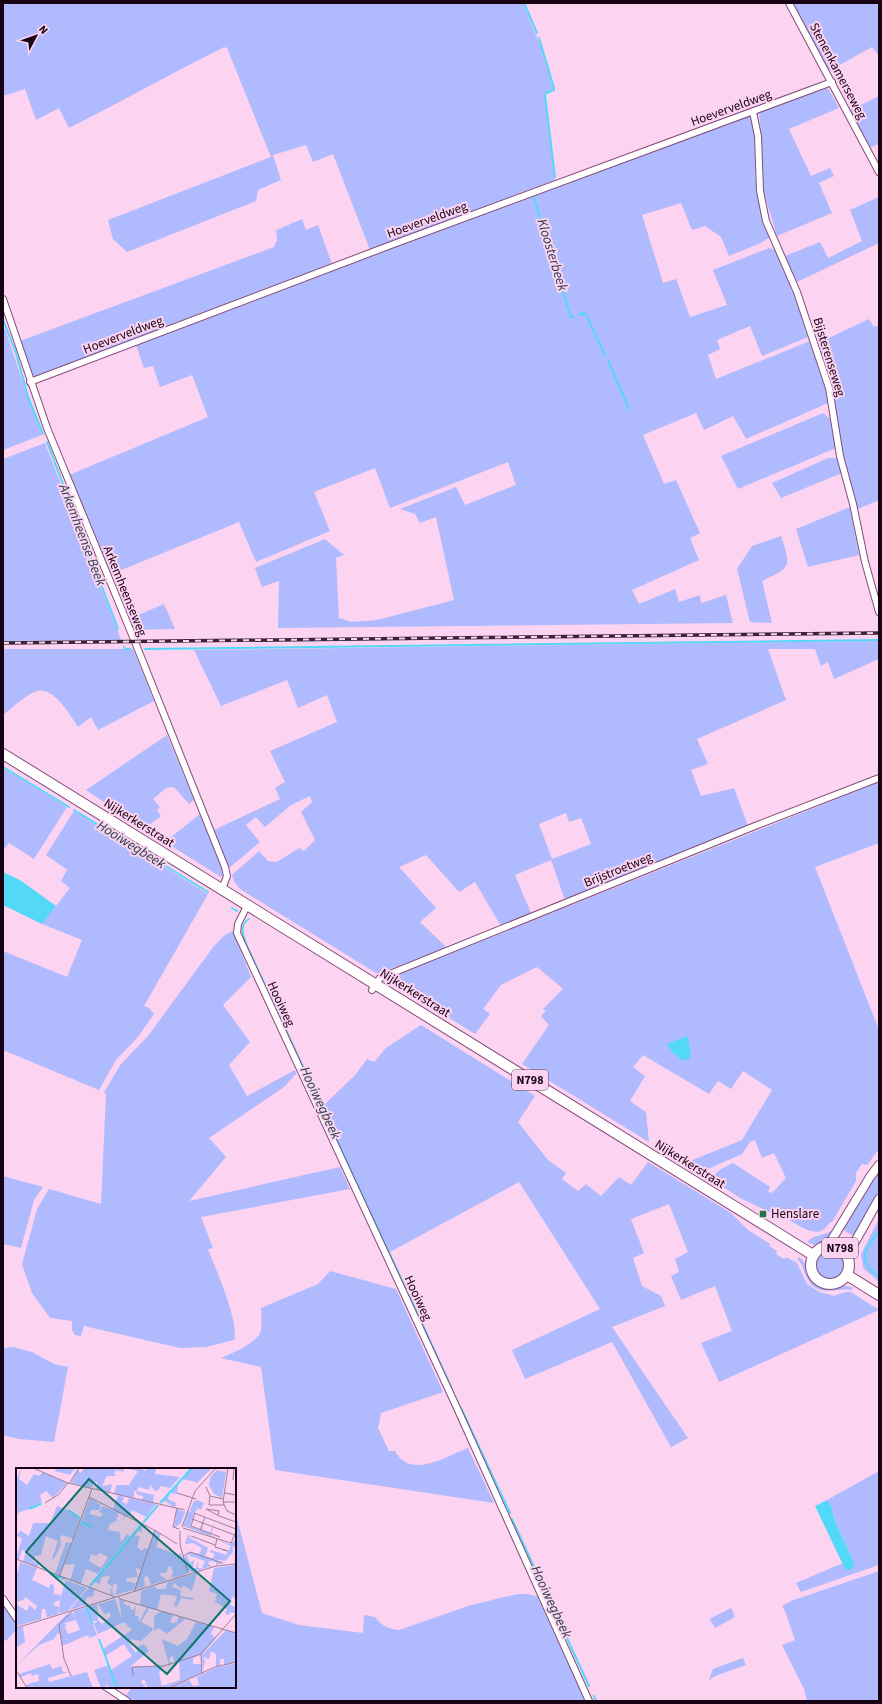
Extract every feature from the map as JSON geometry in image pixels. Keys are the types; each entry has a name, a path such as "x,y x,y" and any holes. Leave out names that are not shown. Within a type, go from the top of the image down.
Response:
{"main road":[{"name":"Nijkerkerstraat","path":"3,754 248,904 374,987 813,1256"},
{"name":"N798","path":"828,1246 836,1246 842,1250 847,1256 849,1262 847,1275 841,1281 833,1284 824,1284 817,1279 812,1272 810,1264 813,1256 822,1247 828,1246"},
{"name":"N798","path":"847,1275 879,1295"}],"street":[{"name":"Stenenkamerseweg","path":"789,3 879,172"},
{"name":"Hoeverveldweg","path":"30,382 391,245 832,82"},
{"name":"Bijsterenseweg","path":"753,112 758,136 760,191 766,221 797,292 829,388 840,456 865,562 879,612"},
{"name":"Arkemheenseweg","path":"3,299 30,382 50,436 133,637 225,867 227,876 222,889"},
{"name":"Brijstroetweg","path":"374,987 380,978 554,906 879,778"},
{"name":"Hooiweg","path":"248,904 238,924 237,933 453,1401 589,1701"},
{"path":"828,1246 870,1177 879,1166"},
{"path":"847,1256 879,1199"},
{"path":"3,1599 16,1618"},
{"path":"108,1688 127,1701"}],"shaded area":[{"path":"3,3 523,3 543,52 554,89 545,93 555,180 370,250 333,154 313,162 306,145 273,155 281,180 258,190 256,201 127,252 113,239 108,220 271,157 227,48 224,47 69,128 59,108 36,120 25,89 3,96"},
{"path":"792,3 879,3 879,56 872,47 829,71"},
{"path":"828,88 839,108 789,129 811,176 830,168 834,176 819,183 832,213 777,236 763,189 759,113 763,110"},
{"path":"879,96 879,144 869,148 849,111"},
{"path":"747,115 752,118 755,175 759,204 770,237 761,243 729,256 721,237 705,226 692,230 681,203 642,215 663,283 676,279 690,317 727,305 713,270 769,248 775,250 796,300 808,337 762,356 750,326 717,340 720,349 708,355 716,379 810,341 822,373 828,403 746,439 733,416 704,430 696,413 643,435 664,484 676,480 700,533 690,538 699,560 632,590 639,604 675,589 679,602 700,595 701,603 726,595 733,623 278,628 279,581 262,587 255,568 325,539 344,555 336,558 339,618 352,622 377,620 454,600 436,517 420,523 415,514 400,509 456,487 465,505 516,485 508,462 390,508 375,468 314,492 330,531 256,562 239,522 109,575 69,475 208,417 192,375 160,387 153,366 144,368 136,345"},
{"path":"879,197 879,243 797,282 785,256 820,242 828,258 862,241 850,210"},
{"path":"302,219 306,230 318,225 332,264 42,375 36,377 32,375 20,341 274,247 277,240 276,229 277,230"},
{"path":"869,319 874,327 879,325 879,500 856,510 842,451 832,389 818,343"},
{"path":"3,329 5,329 42,435 3,450"},
{"path":"823,413 831,419 836,448 738,489 721,456"},
{"path":"45,443 121,640 3,641 3,459"},
{"path":"828,458 838,458 842,473 781,498 772,483"},
{"path":"850,507 859,555 808,567 796,529"},
{"path":"781,536 786,554 786,565 784,569 762,581 772,623 750,622 737,569 752,546"},
{"path":"164,604 175,629 133,630 131,623 136,616"},
{"path":"879,641 879,659 834,679 828,662 821,666 815,649 768,649 786,700 697,739 708,764 691,770 701,796 734,788 748,826 565,900 551,860 515,875 531,913 501,926 475,882 459,892 426,855 399,867 436,908 420,922 447,948 376,973 240,889 235,883 232,875 259,851 268,861 277,862 299,848 304,851 315,840 301,812 312,802 310,796 291,805 265,827 256,817 246,825 260,842 229,868 214,830 280,799 275,788 285,782 270,751 337,722 327,695 298,708 287,680 221,706 194,650","holes":["566,813 569,822 581,818 591,844 552,859 539,824"]},
{"path":"3,649 133,649 154,701 98,730 91,717 78,727 61,703 49,693 43,691 37,691 29,695 3,715"},
{"path":"167,735 194,800 189,804 175,788 166,788 153,799 160,807 157,810 161,816 144,829 86,790"},
{"path":"3,768 67,807 34,859 9,843 3,851"},
{"path":"879,782 879,843 815,867 879,1030 879,1149 867,1165 862,1164 856,1173 856,1181 832,1222 830,1222 826,1228 821,1231 816,1232 806,1229 789,1220 790,1218 781,1213 780,1215 772,1211 771,1213 740,1198 710,1178 721,1169 733,1163 770,1187 768,1192 772,1193 786,1178 774,1153 762,1158 755,1140 750,1142 742,1154 701,1172 687,1164 690,1161 742,1140 772,1090 743,1071 731,1089 718,1081 709,1094 643,1055 633,1067 645,1076 630,1101 646,1112 649,1142 522,1064 549,1025 541,1016 546,1011 543,1009 563,989 537,967 501,985 483,1009 490,1014 475,1034 387,979","holes":["688,1036 691,1056 673,1053 671,1048"]},
{"path":"74,811 208,894 144,1006 149,1008 154,1014 138,1037 116,1060 99,1090 3,1050 3,951 67,977 82,940 42,924 70,888 61,881 67,870 46,855"},
{"path":"200,814 222,869 223,874 221,877 165,842"},
{"path":"3,872 20,880 56,906 42,924 3,905"},
{"path":"233,931 251,977 223,1005 250,1042 229,1065 247,1096 295,1070 296,1074 284,1087 209,1138 226,1157 189,1201 340,1167 350,1189 201,1217 213,1248 208,1249 230,1309 235,1332 234,1340 206,1347 180,1348 84,1326 81,1336 75,1335 72,1330 72,1321 50,1318 32,1293 22,1264 37,1209 49,1189 101,1204 106,1094 104,1092 121,1064 148,1036 214,946 225,935"},
{"path":"421,1025 535,1096 518,1122 548,1160 566,1173 562,1179 578,1191 586,1184 601,1196 619,1177 631,1185 648,1162 731,1213 748,1230 770,1244 769,1246 777,1251 776,1254 784,1259 786,1257 797,1263 807,1284 819,1292 834,1296 845,1292 851,1292 879,1310 719,1382 701,1343 732,1331 715,1286 681,1300 671,1276 679,1272 675,1259 688,1252 669,1204 631,1219 644,1253 633,1258 642,1286 661,1296 665,1306 612,1327 688,1438 671,1447 612,1342 525,1379 512,1350 600,1309 519,1182 388,1253 321,1108 356,1074 367,1059 374,1062 386,1048"},
{"path":"688,1036 691,1056 689,1059 682,1060 673,1053 667,1044"},
{"path":"879,1169 879,1196 855,1237 842,1229"},
{"path":"3,1176 43,1187 34,1200 21,1248 3,1244"},
{"path":"879,1219 879,1282 863,1268 861,1254"},
{"path":"835,1231 823,1243 816,1245 807,1242 812,1238"},
{"path":"830,1250 836,1251 844,1259 844,1271 836,1279 830,1280 824,1279 816,1271 815,1265 816,1259 824,1251"},
{"path":"799,1257 805,1263 811,1278 817,1284 826,1287 849,1286 853,1288 851,1290 845,1289 827,1291 816,1288 807,1278 797,1259"},
{"path":"330,1271 396,1289 443,1392 381,1413 378,1428 389,1451 395,1451 402,1460 410,1464 419,1465 440,1460 468,1448 494,1503 275,1470 261,1367 221,1358 243,1348 258,1337 262,1320 261,1308 318,1284"},
{"path":"13,1347 32,1352 54,1364 68,1367 54,1442 19,1439 3,1435 3,1348"},
{"path":"879,1471 879,1565 801,1592 796,1583 843,1563 846,1569 854,1563 835,1521 831,1506 827,1500"},
{"path":"827,1500 831,1506 835,1521 854,1563 854,1567 849,1570 845,1569 815,1506"},
{"path":"236,1515 262,1613 299,1625 363,1633 364,1615 375,1617 380,1623 392,1629 399,1630 471,1605 518,1594 537,1596 585,1701 131,1701 125,1697 131,1688 236,1688"},
{"path":"879,1571 879,1701 807,1701 804,1689 782,1645 795,1640 782,1606 791,1601"},
{"path":"3,1603 16,1620 16,1630 6,1641 3,1639"},
{"path":"731,1608 735,1617 715,1628 710,1620 711,1618"},
{"path":"743,1658 746,1665 715,1676 709,1680 713,1669"}],"waterway":[{"name":"Kloosterbeek","path":"524,3 537,33"},
{"name":"Kloosterbeek","path":"539,38 554,88 554,90 546,93 545,95 555,177"},
{"name":"Kloosterbeek","path":"535,194 533,195 571,317 574,317"},
{"name":"Kloosterbeek","path":"579,315 584,313 586,315 605,355"},
{"name":"Arkemheense Beek","path":"3,320 16,353 28,397 43,434"},
{"name":"Kloosterbeek","path":"608,360 629,409"},
{"name":"Arkemheense Beek","path":"47,442 118,629"},
{"path":"145,649 879,640"},
{"name":"Arkemheense Beek","path":"124,647 125,649 130,649"},
{"name":"Hooiwegbeek","path":"3,767 69,807"},
{"name":"Hooiwegbeek","path":"74,810 208,892"},
{"name":"Hooiwegbeek","path":"232,908 237,911"},
{"name":"Hooiwegbeek","path":"249,919 243,927 246,944 406,1289"},
{"path":"879,1231 870,1244 865,1255 867,1265 879,1277"},
{"name":"Hooiwegbeek","path":"409,1295 452,1389"},
{"name":"Hooiwegbeek","path":"461,1408 510,1513"},
{"name":"Hooiwegbeek","path":"512,1519 589,1686"},
{"name":"Hooiwegbeek","path":"594,1696 596,1701"}],"railway":[{"path":"3,643 879,633"}],"place":[{"name":"Henslare","path":"763,1214"}]}
